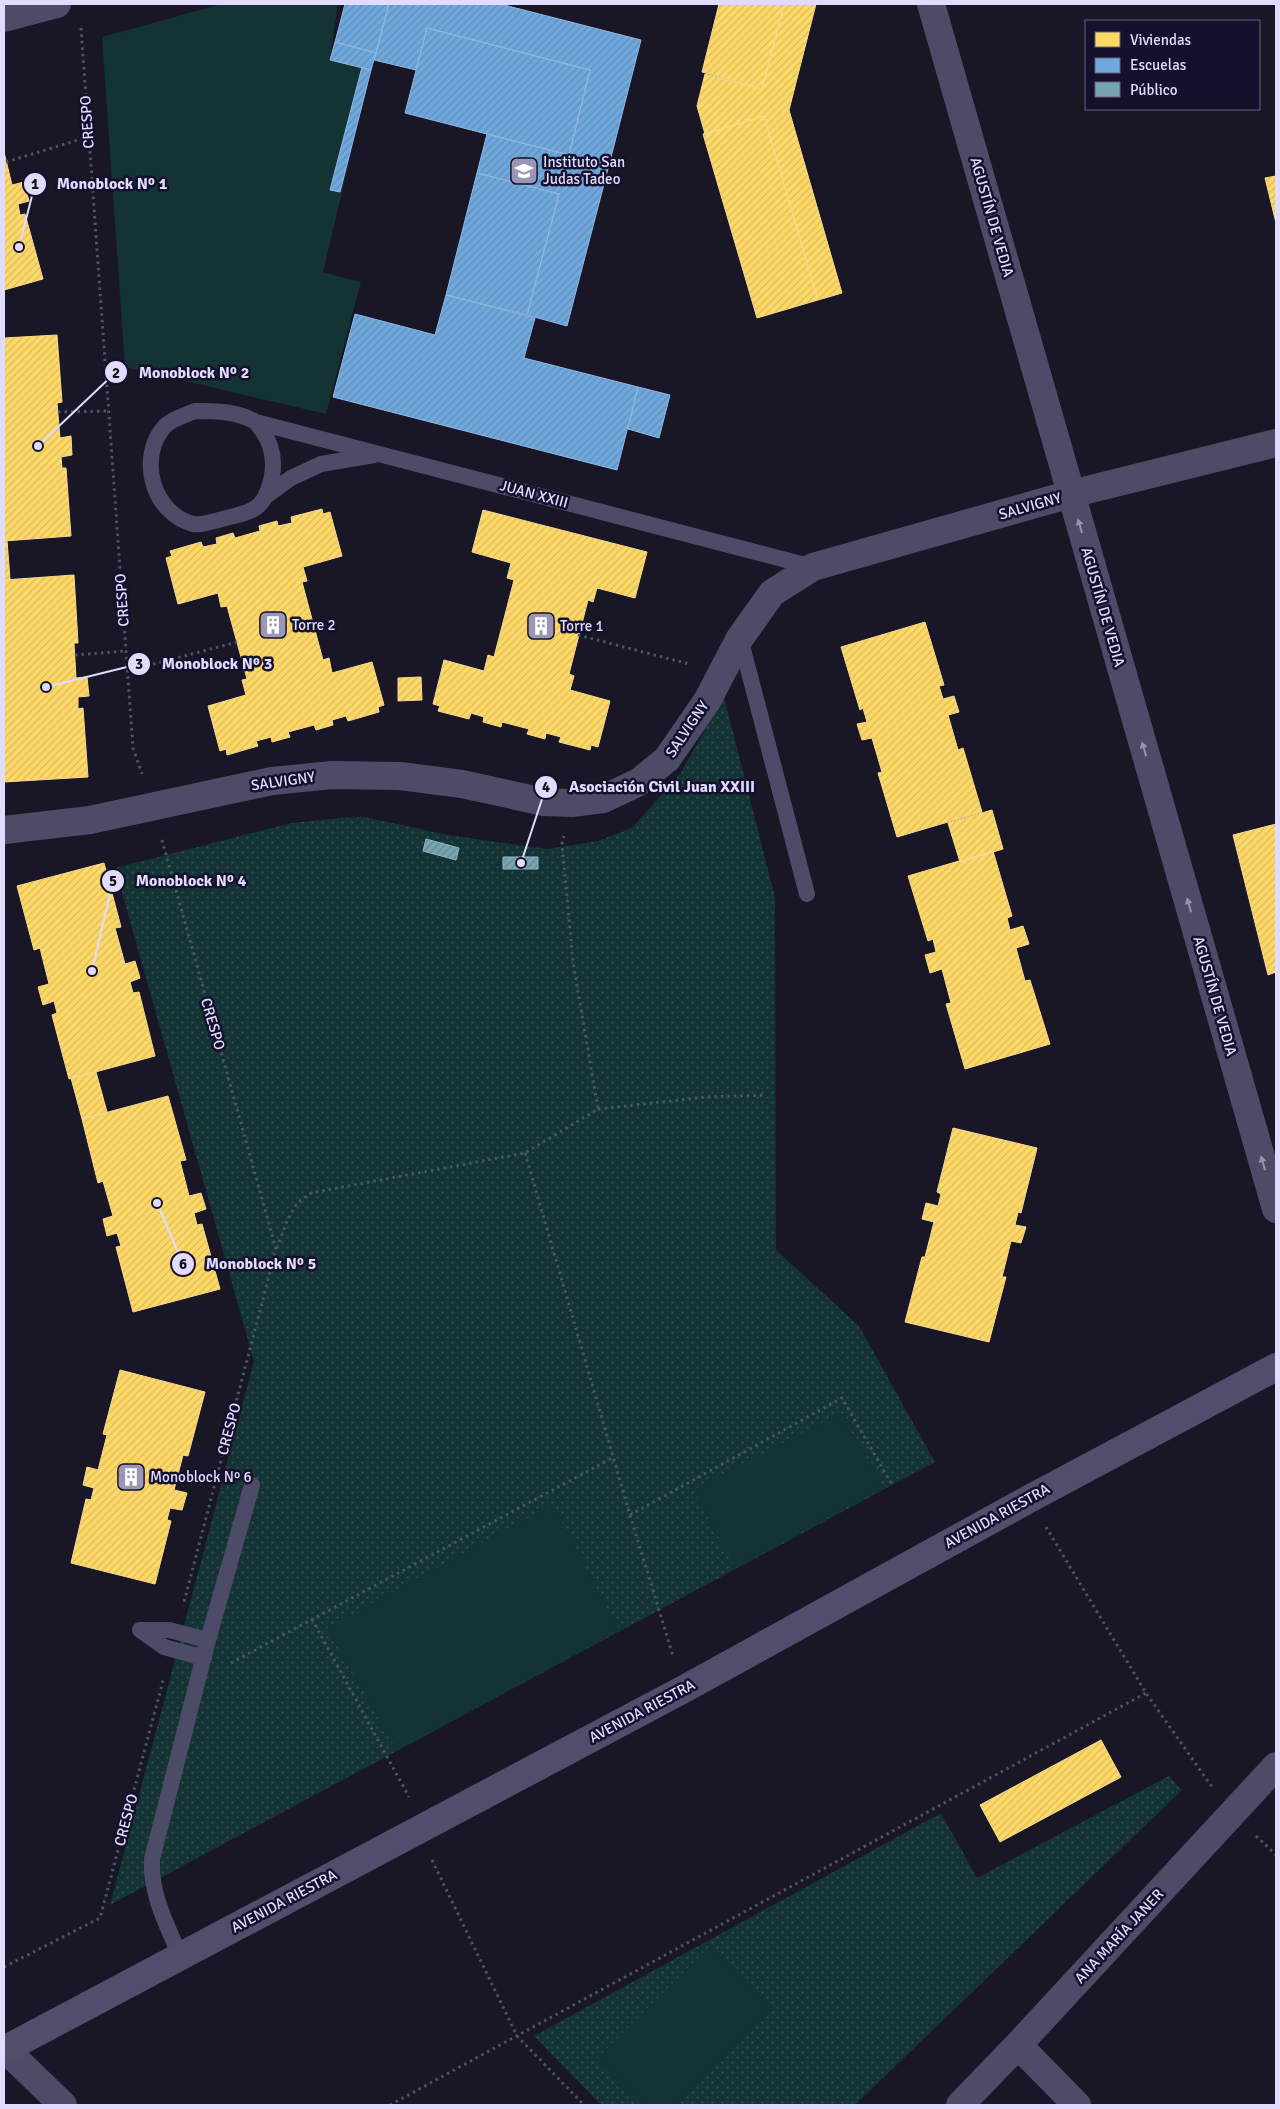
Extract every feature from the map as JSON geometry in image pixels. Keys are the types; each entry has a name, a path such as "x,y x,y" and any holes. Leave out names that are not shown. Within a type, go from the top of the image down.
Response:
{"main road":[{"name":"AVENIDA RIESTRA","path":"4,2049 684,1689 1029,1499 1276,1367"}],"street":[{"path":"4,18 55,4"},
{"name":"AGUSTÍN DE VEDIA","path":"931,4 1276,1209"},
{"name":"SALVIGNY","path":"4,830 90,820 272,781 332,775 400,776 462,784 544,802 572,803 603,799 639,782 667,759 690,729 740,638 772,593 813,566 1071,494 1276,443"},
{"name":"ANA MARÍA JANER","path":"960,2105 1018,2045 1276,1766"},
{"path":"1018,2045 1078,2105"},
{"path":"4,2049 62,2105"}],"lane":[{"path":"266,496 273,476 274,457 267,438 256,422 225,411 195,411 166,424 154,441 150,462 152,483 161,501 176,516 195,525 254,511 266,496 291,478 321,464 381,454"},
{"name":"JUAN XXIII","path":"256,422 813,566"},
{"path":"740,638 807,894"},
{"path":"180,1956 159,1906 154,1888 152,1866 154,1847 208,1640 252,1485"},
{"path":"204,1658 164,1647 140,1630 177,1632 208,1640"}],"path":[{"name":"CRESPO","path":"80,23 110,411 133,748 153,807 276,1249 177,1632"},
{"path":"6,162 88,138"},
{"path":"58,412 110,411"},
{"path":"578,636 721,672"},
{"path":"128,671 237,642"},
{"path":"75,655 125,651"},
{"path":"572,803 562,844 573,962 598,1109"},
{"path":"276,1249 287,1221 297,1203 311,1193 525,1153 598,1109 707,1097 765,1095"},
{"path":"525,1153 630,1515 684,1689"},
{"path":"630,1515 842,1398 890,1483"},
{"path":"229,1664 614,1457"},
{"path":"1029,1499 1146,1693 1232,1814"},
{"path":"312,1619 421,1829 517,2036 584,2105"},
{"name":"CRESPO","path":"4,1967 100,1918 172,1649"},
{"path":"390,2105 1146,1693"}],"green space":[{"path":"222,4 338,4 330,59 371,70 323,272 361,282 326,414 125,367 102,37"},
{"path":"724,697 775,897 776,1250 859,1326 935,1462 110,1905 254,1361 115,868 291,823 341,818 365,817 448,835 547,849 598,841 632,828 680,774"},
{"path":"840,1413 884,1487 735,1568 693,1490"},
{"path":"553,1504 619,1630 397,1751 327,1628"},
{"path":"1169,1776 1182,1790 855,2105 601,2105 534,2036 941,1813 977,1878"},
{"path":"711,1945 772,2006 672,2105 642,2105 596,2059"}],"building: Viviendas":[{"path":"719,4 784,4 762,89 702,72"},
{"path":"784,4 816,4 789,110 842,293 818,300 764,116 705,134 697,106 705,74 762,89"},
{"path":"764,116 818,300 757,318 703,134"},
{"path":"4,152 12,185 24,182 29,201 18,204 20,215 25,214 43,279 4,290"},
{"path":"1276,176 1276,223 1265,178"},
{"path":"57,335 62,402 57,403 60,438 71,436 72,455 61,457 62,468 66,468 71,536 4,541 4,338"},
{"name":"Torre 2","path":"322,509 323,514 330,512 342,556 303,567 307,581 302,582 323,660 329,658 332,673 372,662 384,705 378,707 379,712 348,721 346,716 332,720 333,725 316,730 314,725 288,732 290,737 272,742 271,737 256,741 258,746 227,755 226,749 220,751 208,706 246,695 242,680 247,679 227,606 221,607 218,593 178,604 166,558 172,556 170,551 201,542 203,547 217,544 216,538 233,533 235,538 260,531 259,526 277,521 278,526 292,523 291,517"},
{"name":"Torre 1","path":"483,510 647,552 635,598 597,588 593,602 588,600 569,674 574,676 570,690 610,701 598,747 591,745 590,750 559,742 561,737 546,733 545,739 527,734 529,729 502,722 501,727 483,722 484,717 471,713 469,719 438,711 440,706 433,704 444,660 484,671 488,655 494,657 514,580 507,578 511,563 472,552"},
{"path":"7,540 10,579 4,580 4,541"},
{"path":"74,575 78,643 74,643 76,678 87,677 89,696 78,697 78,709 83,708 88,777 4,782 4,580"},
{"path":"925,622 944,685 939,686 943,699 954,696 959,712 948,715 958,750 963,748 982,812 897,837 878,773 882,772 872,738 862,740 857,724 867,722 863,708 860,710 841,647"},
{"path":"421,677 422,700 398,701 398,678"},
{"path":"992,810 1003,849 960,862 948,823"},
{"path":"1276,824 1276,972 1268,975 1233,835"},
{"path":"993,851 1012,916 1007,918 1010,930 1023,926 1029,944 1016,948 1025,981 1030,980 1050,1044 965,1069 946,1004 951,1003 942,969 930,973 925,955 936,952 933,939 928,941 908,876"},
{"path":"104,863 121,927 115,928 125,964 135,961 140,978 130,982 133,993 139,992 155,1056 69,1079 52,1015 57,1013 54,1001 43,1005 38,987 49,984 40,948 34,950 17,886"},
{"path":"96,1072 107,1112 82,1119 71,1078"},
{"path":"168,1096 186,1160 180,1161 189,1196 201,1193 206,1209 194,1213 197,1225 202,1224 220,1289 133,1312 116,1247 121,1246 117,1233 107,1236 103,1219 113,1216 103,1181 98,1183 82,1119"},
{"path":"953,1128 1037,1148 1021,1213 1018,1212 1015,1225 1026,1227 1021,1243 1011,1241 1002,1277 1006,1277 989,1342 905,1322 922,1257 925,1257 934,1222 922,1219 926,1203 938,1206 941,1194 937,1192"},
{"name":"Monoblock Nº 6","path":"120,1370 205,1392 188,1456 183,1455 174,1490 187,1493 182,1510 170,1508 167,1520 171,1521 155,1584 71,1563 86,1499 91,1500 94,1488 83,1485 87,1467 98,1470 107,1435 103,1434"},
{"path":"1101,1740 1121,1777 1000,1842 980,1805"}],"building: Escuelas":[{"path":"345,4 389,4 376,53 335,42"},
{"path":"389,4 500,4 641,40 609,165 569,155 590,70 427,28 416,70 374,60"},
{"path":"427,28 590,70 569,155 405,113"},
{"path":"335,42 376,53 371,70 330,60"},
{"path":"362,67 371,70 340,192 330,190"},
{"path":"487,134 609,165 567,326 527,315 559,194 477,173"},
{"path":"477,173 559,194 527,315 446,295"},
{"path":"446,295 535,318 524,358 638,387 617,470 333,397 355,314 435,335"},
{"path":"638,387 670,395 659,438 628,429"}],"building: Público":[{"path":"426,839 459,848 456,860 423,851"},
{"path":"503,857 538,857 538,869 503,869"}],"place":[{"name":"Instituto San Judas Tadeo","path":"524,171"},
{"name":"Monoblock Nº 1","path":"19,247"},
{"name":"Monoblock Nº 2","path":"38,446"},
{"name":"Torre 2","path":"273,625"},
{"name":"Torre 1","path":"541,626"},
{"name":"Monoblock Nº 3","path":"46,687"},
{"name":"Asociación Civil Juan XXIII","path":"521,863"},
{"name":"Monoblock Nº 4","path":"92,971"},
{"name":"Monoblock Nº 5","path":"157,1203"},
{"name":"Monoblock Nº 6","path":"131,1477"}]}
